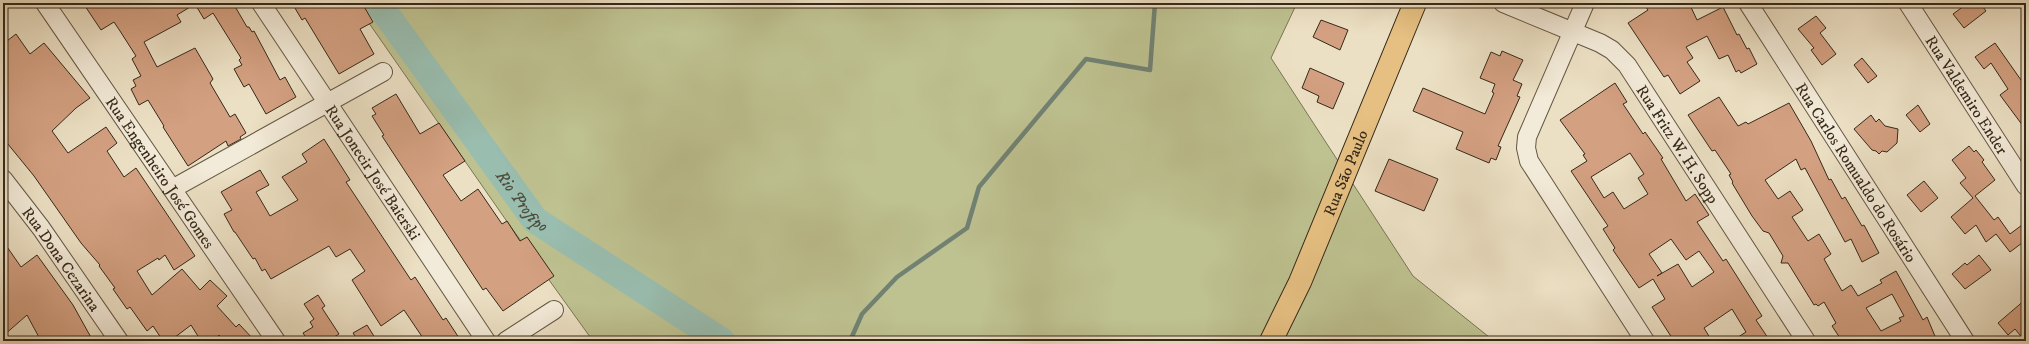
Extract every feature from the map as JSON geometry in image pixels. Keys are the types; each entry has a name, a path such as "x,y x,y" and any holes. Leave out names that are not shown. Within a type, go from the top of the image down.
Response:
{"main road":[{"name":"Rua São Paulo","path":"1271,341 1300,282 1415,3"}],"street":[{"name":"Rua Engenheiro José Gomes","path":"45,3 276,341"},
{"name":"Rua Jonecir José Baierski","path":"261,3 486,341"},
{"name":"Rua Fritz W. H. Sopp","path":"1503,3 1600,43 1612,50 1627,65 1806,341"},
{"path":"1585,3 1527,137 1527,155 1529,161 1645,341"},
{"name":"Rua Carlos Romualdo do Rosário","path":"1748,3 1965,341"},
{"name":"Rua Valdemiro Ender","path":"1908,3 2026,186"},
{"path":"172,189 384,72"},
{"name":"Rua Dona Cezarina","path":"3,179 41,228 119,341"},
{"path":"506,341 554,310"}],"green space":[{"path":"355,3 1297,3 1271,58 1413,276 1494,341 593,341 508,223"}],"building":[{"path":"83,3 233,3 247,27 249,27 252,32 254,31 280,80 285,77 296,97 266,114 249,84 244,87 234,69 242,65 239,60 241,58 213,13 204,19 195,4 177,15 181,22 144,42 157,67 195,48 213,79 210,83 230,117 235,114 246,133 240,137 241,139 228,146 226,141 188,166 148,100 139,105 131,89 136,86 133,80 141,76 132,59 136,56 120,31 114,22 101,30"},
{"path":"292,3 362,3 373,22 360,29 374,54 339,74 305,18 302,20"},
{"path":"1643,3 1689,3 1697,20 1723,7 1737,35 1739,34 1747,49 1749,48 1757,64 1741,73 1739,70 1736,72 1728,55 1719,59 1707,36 1686,47 1693,58 1687,62 1700,81 1680,94 1668,75 1664,77 1628,23 1648,10"},
{"path":"1968,3 1980,3 1986,11 1964,28 1953,14"},
{"path":"1816,16 1826,28 1820,33 1836,54 1822,65 1811,50 1814,48 1798,29"},
{"path":"1321,20 1348,30 1340,50 1313,37"},
{"path":"16,34 30,54 44,43 90,98 76,108 52,131 68,153 106,127 117,143 107,151 124,177 136,168 195,256 174,270 165,255 159,260 158,258 137,271 152,295 182,269 200,290 210,280 227,296 217,306 236,327 239,324 255,341 224,341 219,335 213,341 201,341 191,325 170,341 163,341 153,326 147,331 130,307 127,309 113,289 115,288 99,266 100,265 81,243 34,176 3,138 3,44"},
{"path":"1995,43 2021,80 2026,76 2026,130 2000,95 2008,89 1991,63 1984,69 1975,57"},
{"path":"1502,51 1523,60 1513,80 1522,84 1517,96 1520,97 1498,146 1501,147 1496,160 1491,158 1489,163 1456,149 1463,132 1413,111 1423,88 1485,114 1494,93 1492,92 1495,84 1480,78 1491,52 1500,56"},
{"path":"1862,58 1877,76 1868,83 1854,65"},
{"path":"1310,68 1344,83 1333,109 1317,102 1319,96 1302,88"},
{"path":"1615,83 1627,102 1623,104 1643,134 1645,132 1663,158 1661,159 1686,201 1695,194 1709,215 1697,222 1723,261 1726,259 1762,316 1756,320 1770,341 1732,341 1746,332 1732,309 1704,328 1712,341 1674,341 1652,307 1665,299 1653,279 1639,288 1613,250 1615,248 1603,229 1608,226 1571,171 1587,161 1583,155 1585,154 1560,120","holes":["1630,153 1644,174 1638,178 1648,194 1624,209 1613,192 1604,198 1591,177","1671,239 1686,260 1699,251 1714,272 1692,287 1678,264 1657,276 1662,273 1649,254"]},
{"path":"396,94 420,134 439,123 465,161 443,175 461,201 478,189 502,224 507,221 520,241 527,237 554,276 503,311 486,288 483,290 382,136 384,135 372,116 376,114 372,108"},
{"path":"1719,97 1738,126 1746,122 1748,124 1789,103 1811,141 1829,180 1831,179 1842,199 1845,197 1862,226 1864,225 1879,253 1862,262 1851,239 1845,242 1805,168 1801,170 1796,159 1765,180 1778,199 1790,191 1803,210 1792,217 1808,241 1819,234 1831,254 1824,259 1842,291 1851,285 1858,296 1882,283 1880,280 1896,271 1923,320 1927,317 1937,341 1897,341 1896,339 1892,341 1842,341 1832,326 1836,323 1824,302 1818,306 1816,304 1814,305 1788,263 1781,263 1783,256 1769,233 1763,231 1752,216 1732,183 1733,182 1729,175 1731,174 1715,150 1712,151 1688,115","holes":["1892,294 1904,316 1899,318 1901,321 1881,331 1866,308"]},
{"path":"1918,105 1930,124 1920,132 1906,115"},
{"path":"1871,115 1876,122 1879,119 1885,126 1898,129 1897,143 1887,152 1882,151 1879,154 1872,150 1854,129"},
{"path":"324,139 350,180 346,182 411,280 415,277 443,320 446,318 461,341 425,341 404,310 381,326 352,280 365,271 350,249 336,257 329,246 271,279 265,269 262,271 255,258 253,259 234,232 224,214 232,210 221,192 260,170 269,185 256,192 270,216 298,200 282,177 307,162 302,154"},
{"path":"1969,146 1974,152 1976,150 1984,160 1982,162 1995,180 1975,196 1994,220 1998,217 2010,234 2026,222 2026,240 2010,252 1996,234 1986,242 1976,225 1965,234 1951,217 1973,198 1960,183 1966,178 1952,160"},
{"path":"1389,159 1438,179 1424,211 1375,191"},
{"path":"1924,181 1938,198 1921,212 1907,195"},
{"path":"3,241 21,267 37,255 73,305 93,341 63,341 61,337 53,341 41,341 27,315 3,336"},
{"path":"1979,255 1991,270 1965,289 1952,274 1965,263 1967,265"},
{"path":"318,295 325,306 322,308 339,334 328,341 308,341 303,333 313,327 310,322 314,319 304,304"},
{"path":"2026,299 2025,341 2015,329 2008,335 1998,323"},
{"path":"367,325 377,341 358,341 353,333"}],"waterway":[{"name":"Rio Profipo","path":"378,3 535,220 722,341"},
{"path":"850,341 862,314 897,277 967,228 979,187 1086,59 1150,70 1155,3"}]}
